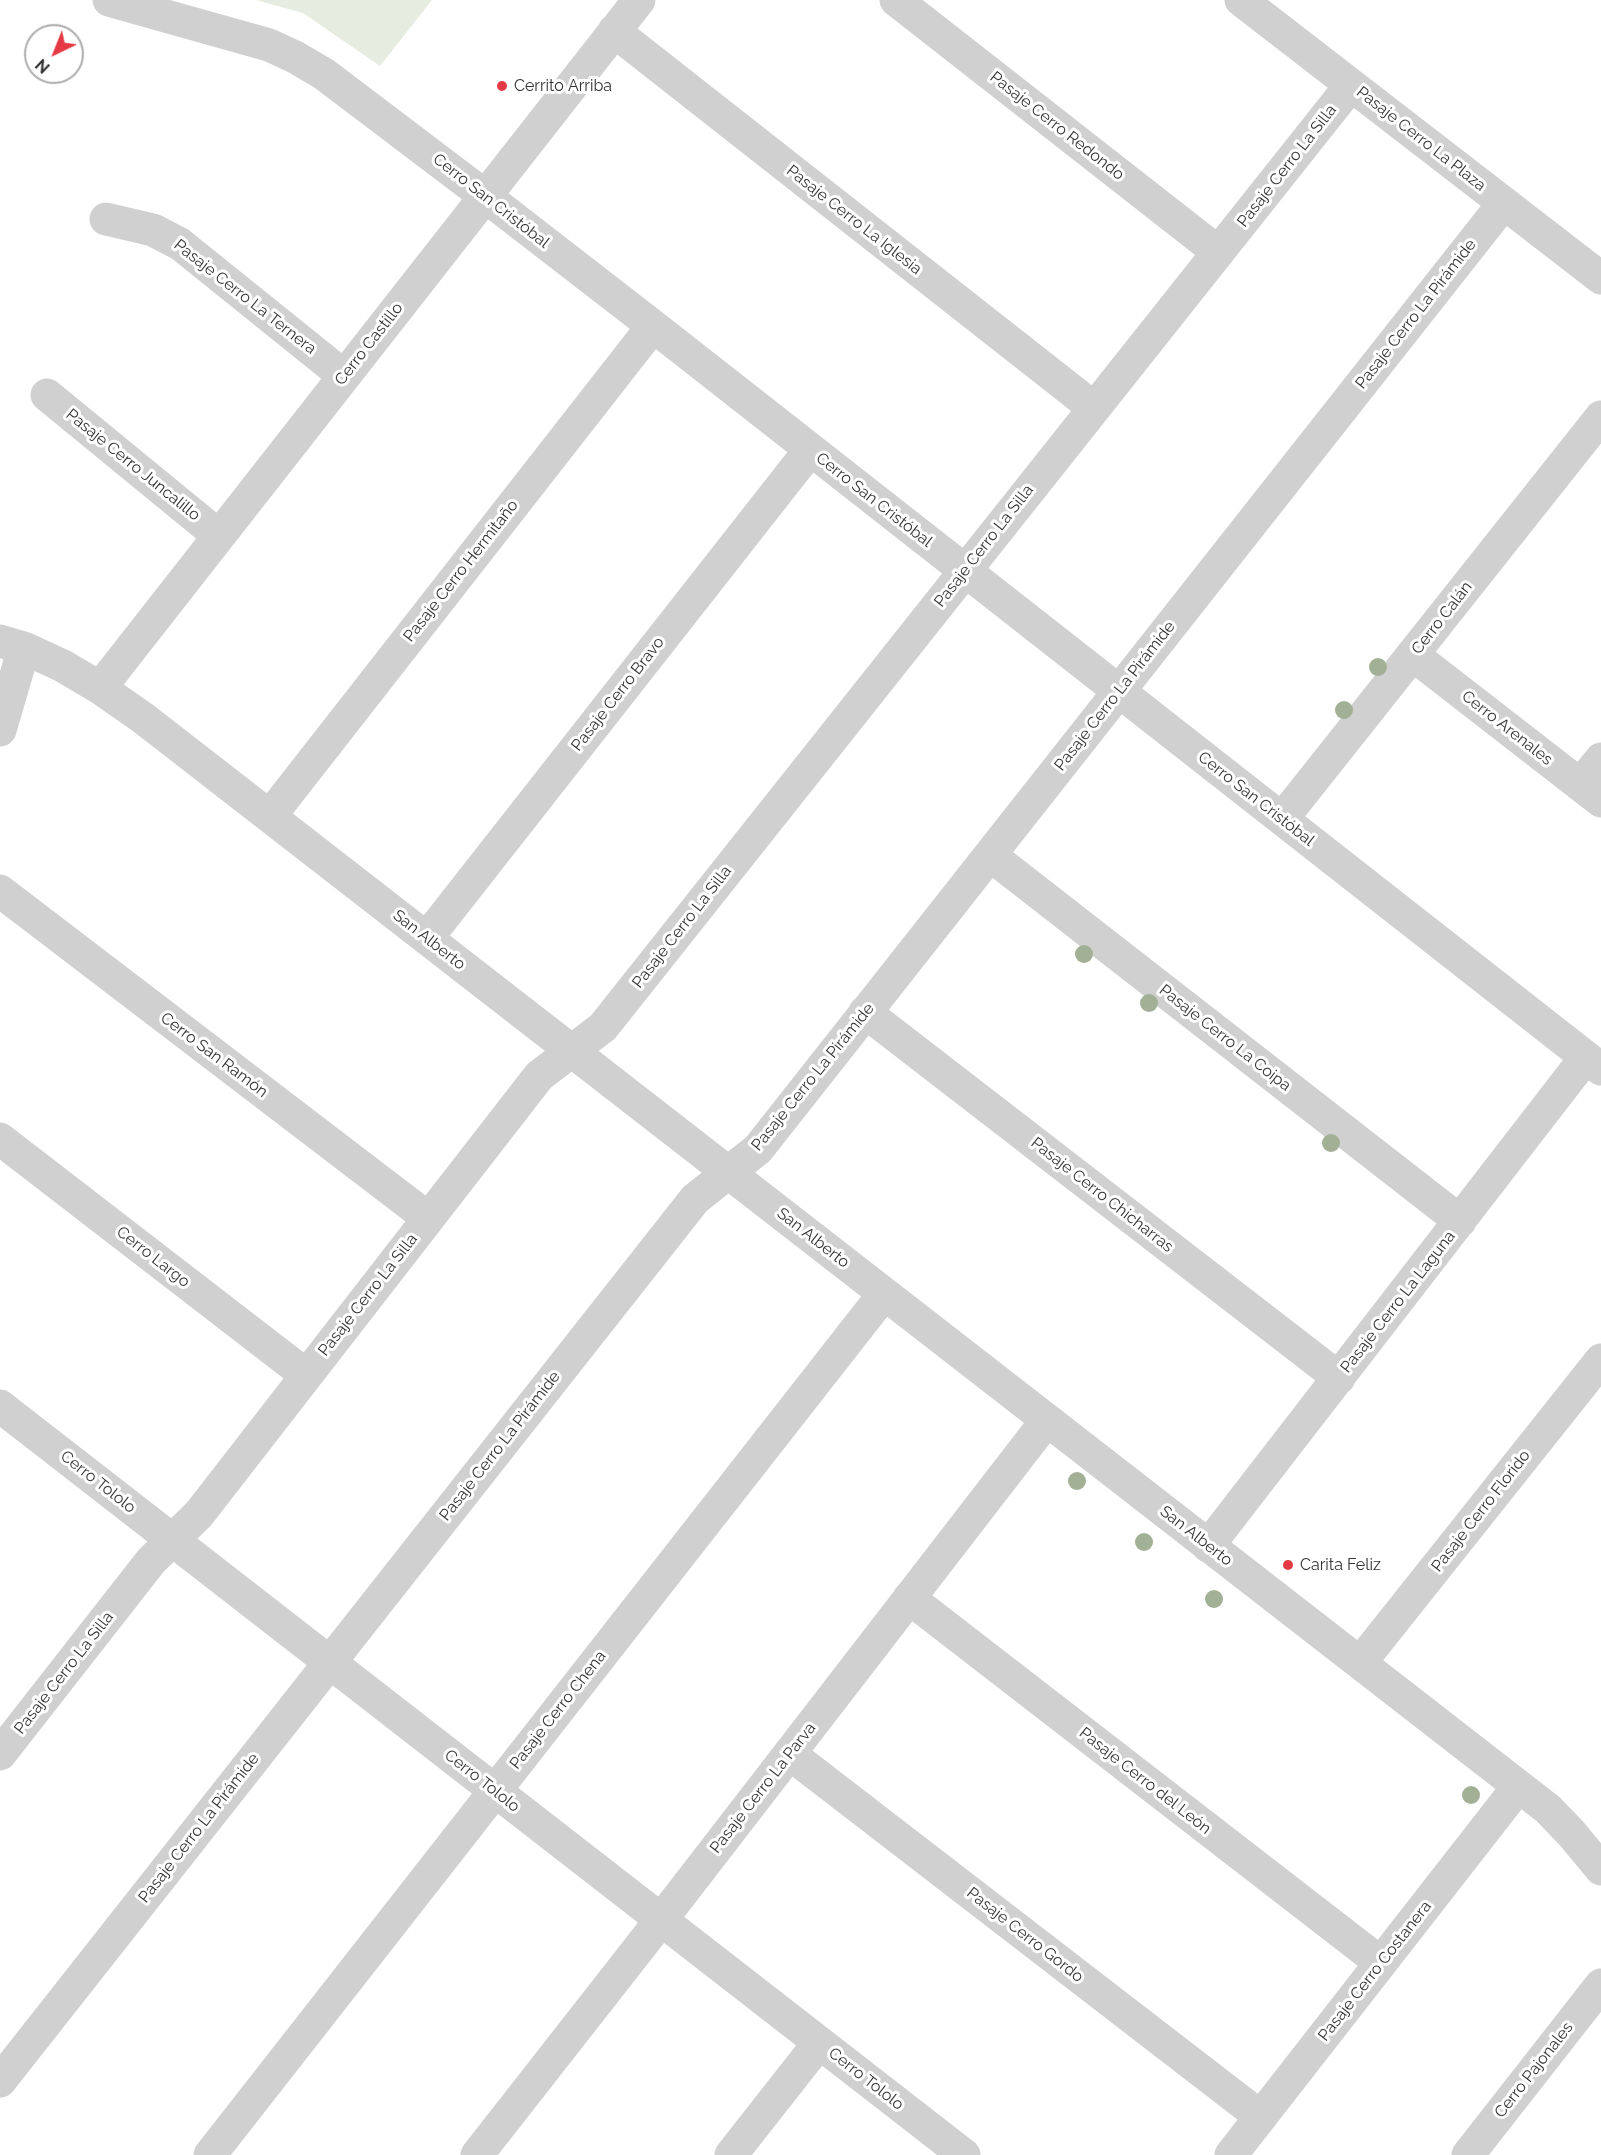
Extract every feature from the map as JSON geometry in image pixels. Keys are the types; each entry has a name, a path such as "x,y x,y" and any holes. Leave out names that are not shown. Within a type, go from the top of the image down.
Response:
{"street":[{"name":"Cerro San Cristóbal","path":"109,0 269,45 324,74 653,326 1594,1063"},
{"name":"Cerro Castillo","path":"100,688 639,0"},
{"name":"Pasaje Cerro Redondo","path":"896,0 1218,252"},
{"name":"Pasaje Cerro La Plaza","path":"1241,0 1601,278"},
{"name":"Pasaje Cerro La Iglesia","path":"614,31 1094,408"},
{"name":"Pasaje Cerro La Silla","path":"0,1754 151,1561 199,1514 538,1076 603,1027 1351,85"},
{"name":"Pasaje Cerro La Pirámide","path":"0,2081 695,1199 758,1149 1504,203"},
{"name":"Pasaje Cerro La Ternera","path":"106,219 153,230 180,244 344,376"},
{"name":"Pasaje Cerro Hermitaño","path":"270,816 653,326"},
{"name":"Pasaje Cerro Juncalillo","path":"47,395 219,536"},
{"name":"Cerro Calán","path":"1282,819 1601,417"},
{"name":"Pasaje Cerro Bravo","path":"427,938 810,450"},
{"name":"San Alberto","path":"12,645 100,688 143,718 1548,1809 1601,1869"},
{"path":"0,730 12,645"},
{"name":"Cerro Arenales","path":"1413,655 1591,793"},
{"path":"1591,793 1601,759"},
{"name":"Pasaje Cerro La Coipa","path":"990,855 1460,1221"},
{"name":"Cerro San Ramón","path":"0,891 428,1218"},
{"name":"Pasaje Cerro Chicharras","path":"865,1012 1339,1378"},
{"name":"Pasaje Cerro La Laguna","path":"1208,1546 1460,1221 1594,1063"},
{"name":"Cerro Largo","path":"0,1139 306,1375"},
{"name":"Pasaje Cerro Chena","path":"210,2155 884,1294"},
{"name":"Pasaje Cerro Florido","path":"1360,1663 1601,1360"},
{"name":"Cerro Tololo","path":"4,1417 172,1540 964,2155"},
{"name":"Pasaje Cerro La Parva","path":"477,2155 1047,1420"},
{"name":"Pasaje Cerro del León","path":"909,1598 1381,1963"},
{"name":"Pasaje Cerro Gordo","path":"790,1754 1261,2117"},
{"name":"Pasaje Cerro Costanera","path":"1231,2155 1518,1787"},
{"name":"Cerro Pajonales","path":"1468,2155 1601,1985"},
{"path":"731,2155 819,2043"}],"shaded area":[{"path":"256,0 432,0 380,66 303,13"}],"place":[{"name":"Cerrito Arriba","path":"502,86"},
{"name":"Carita Feliz","path":"1288,1565"}]}
